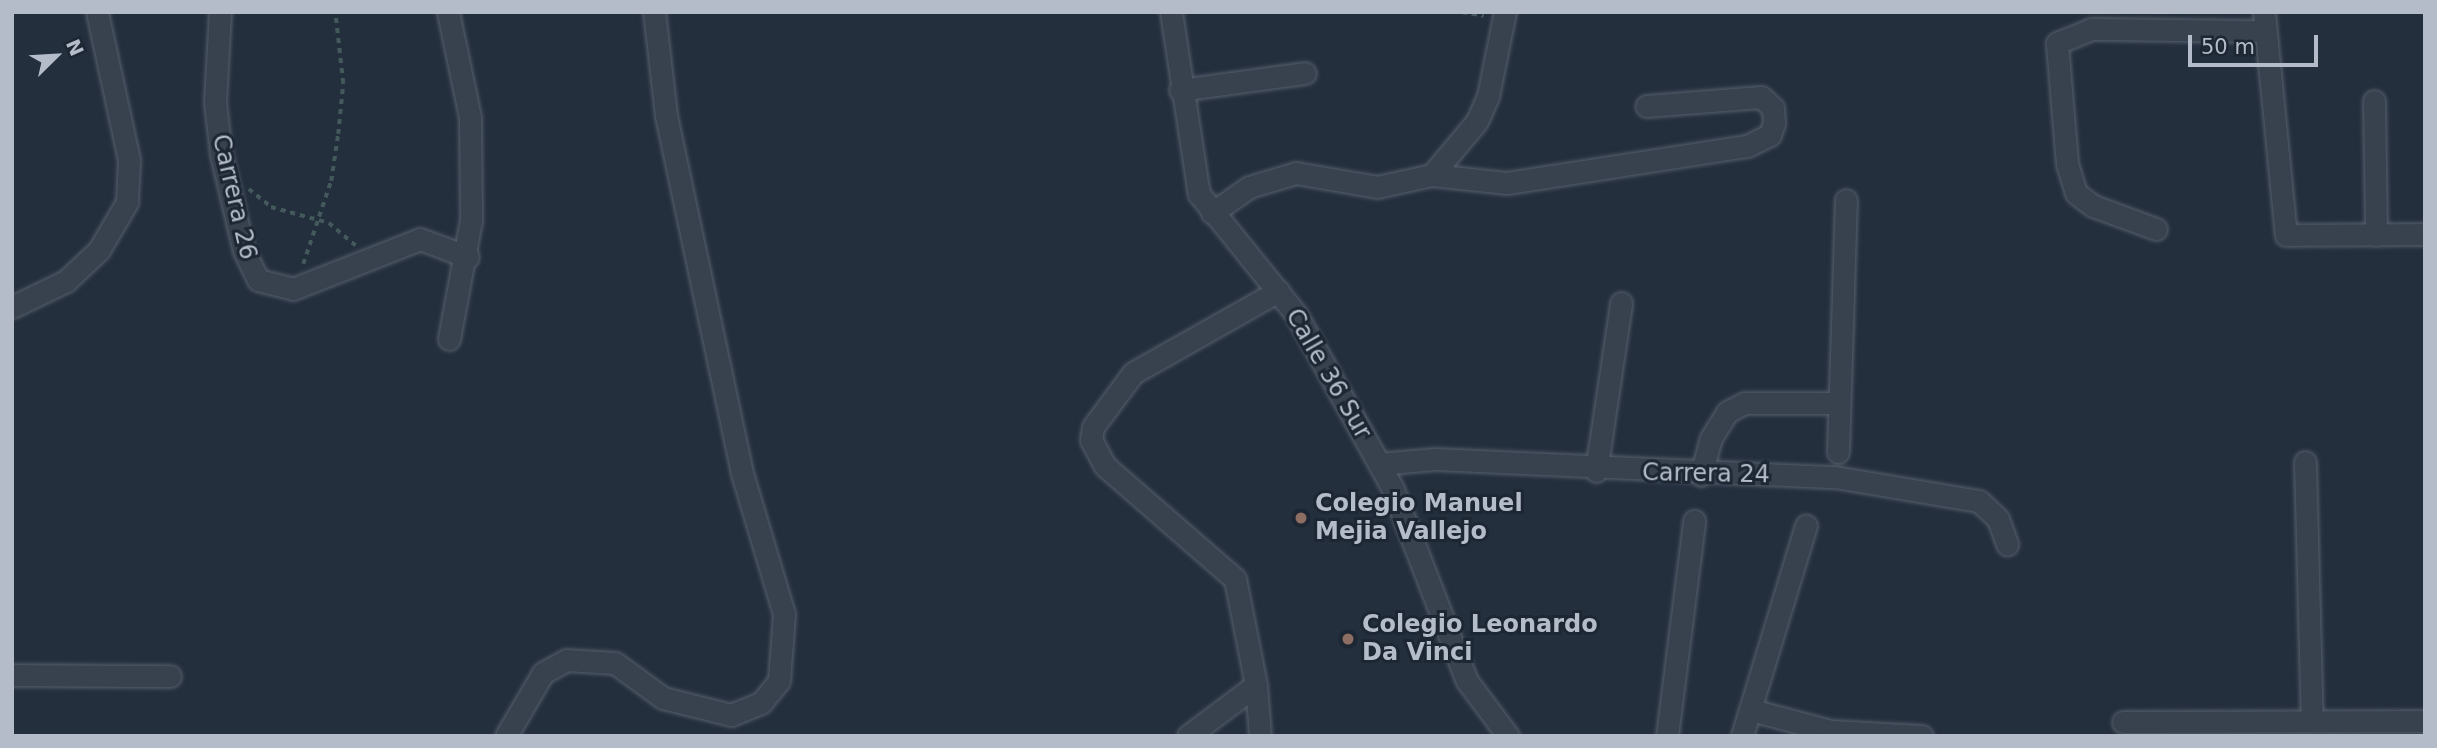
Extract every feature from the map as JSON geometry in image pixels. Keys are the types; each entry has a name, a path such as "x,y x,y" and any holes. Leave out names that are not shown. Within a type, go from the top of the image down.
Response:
{"street":[{"path":"12,307 66,281 99,250 127,202 129,160 97,12"},
{"name":"Carrera 26","path":"220,12 215,102 244,251 258,280 293,289"},
{"path":"448,12 470,117 468,257 449,339"},
{"path":"514,733 543,673 566,660 615,663 663,698 731,715 761,702 779,681 784,614 742,473 666,115 654,12"},
{"name":"Calle 36 Sur","path":"1171,12 1194,179 1212,213 1279,291 1379,464 1449,645 1508,736"},
{"path":"1432,175 1477,121 1495,74 1505,12"},
{"path":"2156,229 2093,206 2076,193 2067,163 2057,43 2091,29 2264,21 2286,235 2425,234"},
{"path":"1180,90 1306,73"},
{"path":"1212,213 1249,187 1296,173 1377,187 1432,175 1507,183 1747,146 1770,135 1774,123 1773,108 1761,97 1646,106"},
{"path":"2374,101 2376,235"},
{"path":"1838,452 1846,200"},
{"path":"293,289 365,257 420,239 468,257"},
{"path":"1260,736 1256,685 1235,579 1105,466 1091,440 1104,405 1133,373 1279,291"},
{"path":"1596,471 1621,303"},
{"path":"1701,475 1711,438 1727,412 1745,403 1839,403"},
{"name":"Carrera 24","path":"1379,464 1435,459 1596,471 1835,477 1979,501 1998,519 2007,544"},
{"path":"2305,462 2312,721"},
{"path":"1667,736 1694,522"},
{"path":"1742,736 1806,526"},
{"path":"12,675 170,676"},
{"path":"1188,736 1256,685"},
{"path":"1751,710 1843,733 1922,736"},
{"path":"2123,722 2425,721"}],"path":[{"path":"293,289 319,220 343,83 335,12"},
{"path":"243,181 271,208 319,220 341,230 365,257"}],"place":[{"name":"Colegio Manuel Mejia Vallejo","path":"1301,518"},
{"name":"Colegio Leonardo Da Vinci","path":"1348,639"}]}
